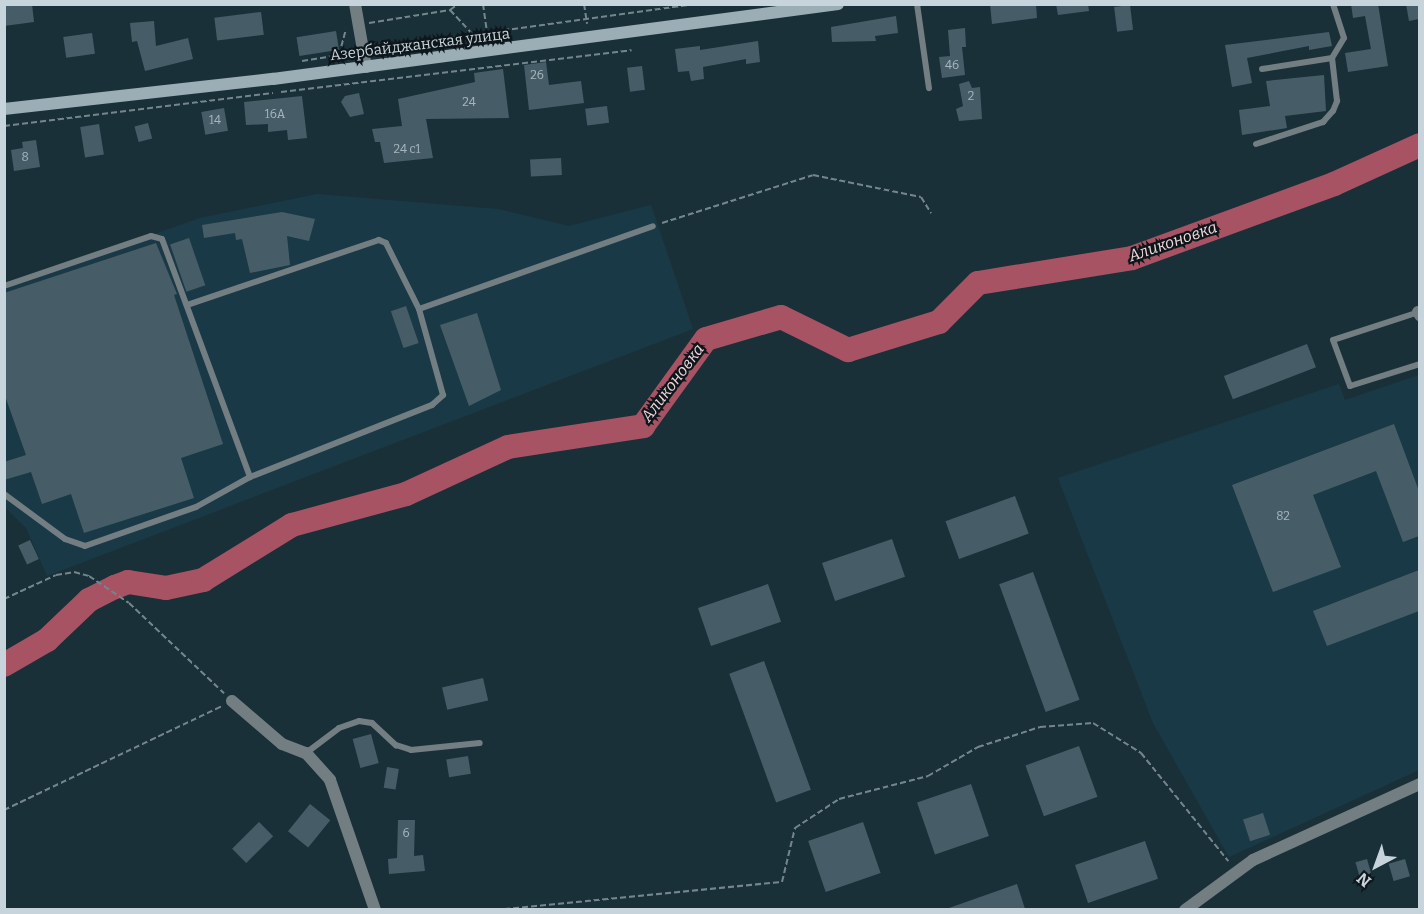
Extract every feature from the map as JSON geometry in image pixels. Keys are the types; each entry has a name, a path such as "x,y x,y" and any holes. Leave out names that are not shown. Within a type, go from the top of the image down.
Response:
{"main road":[{"name":"Азербайджанская улица","path":"4,110 366,67 838,4"}],"street":[{"path":"355,4 366,67"},
{"path":"232,701 282,744 306,753 330,780 343,808 375,909"},
{"path":"1185,909 1253,860 1419,784"}],"lane":[{"path":"917,4 929,88"},
{"path":"1256,144 1323,122 1333,111 1337,101 1332,58 1344,38 1334,4"},
{"path":"1262,69 1332,58"},
{"path":"419,309 653,226"},
{"path":"4,286 158,236 165,243 250,477"},
{"path":"4,494 65,539 85,546 196,507 250,477 439,401 444,390 419,309 392,249 379,240 187,305"},
{"path":"1419,313 1333,340 1350,386 1419,364"},
{"path":"306,753 332,733 358,721 372,723 396,745 411,750 480,743"}],"path":[{"path":"302,61 339,55 348,26 450,10 458,4"},
{"path":"483,4 487,32"},
{"path":"584,4 586,19"},
{"path":"396,45 697,4"},
{"path":"450,10 472,34"},
{"path":"4,126 631,50"},
{"path":"653,226 813,175 921,197 931,213"},
{"path":"4,599 56,575 74,572 88,576 129,603 232,701 4,810"},
{"path":"495,909 782,882 795,828 838,799 928,776 978,747 1040,727 1093,723 1141,753 1219,854 1228,861 1253,860"}],"shaded area":[{"path":"317,194 498,209 569,226 651,205 693,329 47,576 26,528 5,507 4,287 200,218"},
{"path":"1419,375 1419,770 1229,857 1153,723 1058,478 1339,384 1345,400"}],"building":[{"path":"4,4 32,4 34,22 4,26"},
{"path":"990,4 1036,4 1037,18 992,24"},
{"path":"1056,4 1088,4 1089,11 1058,15"},
{"path":"1351,4 1378,4 1388,66 1348,72 1345,53 1371,49 1365,16 1353,18"},
{"path":"1406,4 1419,4 1419,19 1409,21"},
{"path":"1130,5 1133,30 1117,32 1114,7"},
{"path":"261,12 264,35 217,41 214,18"},
{"path":"896,16 898,33 875,36 876,41 832,42 831,27"},
{"path":"154,21 156,46 188,38 193,59 145,71 137,41 132,42 130,23"},
{"path":"965,28 966,47 962,47 965,75 942,78 939,57 950,56 948,30"},
{"path":"336,31 339,50 299,56 296,37"},
{"path":"1329,32 1332,46 1309,50 1309,46 1247,58 1252,83 1232,87 1225,45"},
{"path":"92,33 95,54 66,58 63,37"},
{"path":"758,41 760,62 746,64 746,59 703,67 704,79 691,81 689,71 678,72 675,49 700,46 700,50"},
{"path":"546,62 549,85 581,81 584,103 529,110 524,65"},
{"path":"642,66 645,90 630,92 627,68"},
{"path":"503,69 509,118 426,119 433,158 384,163 380,142 375,142 372,129 402,126 398,99 475,82 474,73"},
{"path":"1324,75 1326,111 1285,116 1287,128 1242,135 1239,110 1270,106 1266,81"},
{"path":"969,81 972,88 980,87 982,119 959,121 956,109 963,106 959,84"},
{"path":"359,93 364,114 350,117 341,102 345,96"},
{"path":"302,96 307,138 288,140 287,130 268,132 268,124 246,125 244,102"},
{"path":"607,106 609,123 587,126 585,109"},
{"path":"224,108 228,131 205,135 201,112"},
{"path":"148,123 152,138 139,142 134,127"},
{"path":"99,124 104,155 85,158 80,127"},
{"path":"36,140 40,167 14,171 11,150 23,148 22,142"},
{"path":"561,158 562,175 531,177 530,160"},
{"path":"282,212 315,219 309,241 287,236 290,265 250,273 242,239 236,240 235,233 204,238 202,225"},
{"path":"189,238 205,285 186,292 170,245"},
{"path":"156,243 177,294 174,295 223,444 181,458 194,498 84,533 71,494 42,504 31,472 4,480 4,462 26,455 4,393 4,293"},
{"path":"406,306 419,343 404,348 391,311"},
{"path":"477,313 501,390 469,406 440,325"},
{"path":"1307,344 1316,367 1233,399 1224,376"},
{"path":"1394,424 1419,491 1419,536 1403,542 1376,471 1313,495 1341,567 1273,592 1232,485"},
{"path":"1015,496 1029,534 959,559 945,521"},
{"path":"892,539 905,577 835,601 822,563"},
{"path":"30,540 39,559 27,565 18,545"},
{"path":"1419,570 1419,611 1327,646 1313,611"},
{"path":"1033,572 1080,700 1046,712 999,584"},
{"path":"768,584 781,622 711,646 698,608"},
{"path":"764,661 811,790 776,802 729,674"},
{"path":"483,678 488,700 447,710 442,687"},
{"path":"371,734 379,763 360,768 353,739"},
{"path":"1079,746 1097,797 1044,816 1025,765"},
{"path":"468,756 471,774 449,777 446,759"},
{"path":"387,767 399,769 396,790 384,788"},
{"path":"971,784 989,836 935,855 917,803"},
{"path":"310,804 330,820 308,848 288,831"},
{"path":"1263,813 1270,835 1250,841 1243,819"},
{"path":"398,820 415,820 414,856 423,855 425,871 389,874 388,859 397,858"},
{"path":"259,822 273,836 246,863 232,849"},
{"path":"863,822 881,873 826,892 808,841"},
{"path":"1145,841 1158,879 1088,903 1075,865"},
{"path":"1367,859 1371,873 1360,877 1355,862"},
{"path":"1405,859 1410,876 1394,881 1389,864"},
{"path":"1017,884 1025,909 949,909 949,908"}],"waterway":[{"name":"Аликоновка","path":"4,665 47,640 89,600 128,582 166,588 203,580 292,525 406,494 508,447 643,426 706,339 781,317 848,350 939,322 978,283 1132,258 1334,184 1420,145"}]}
